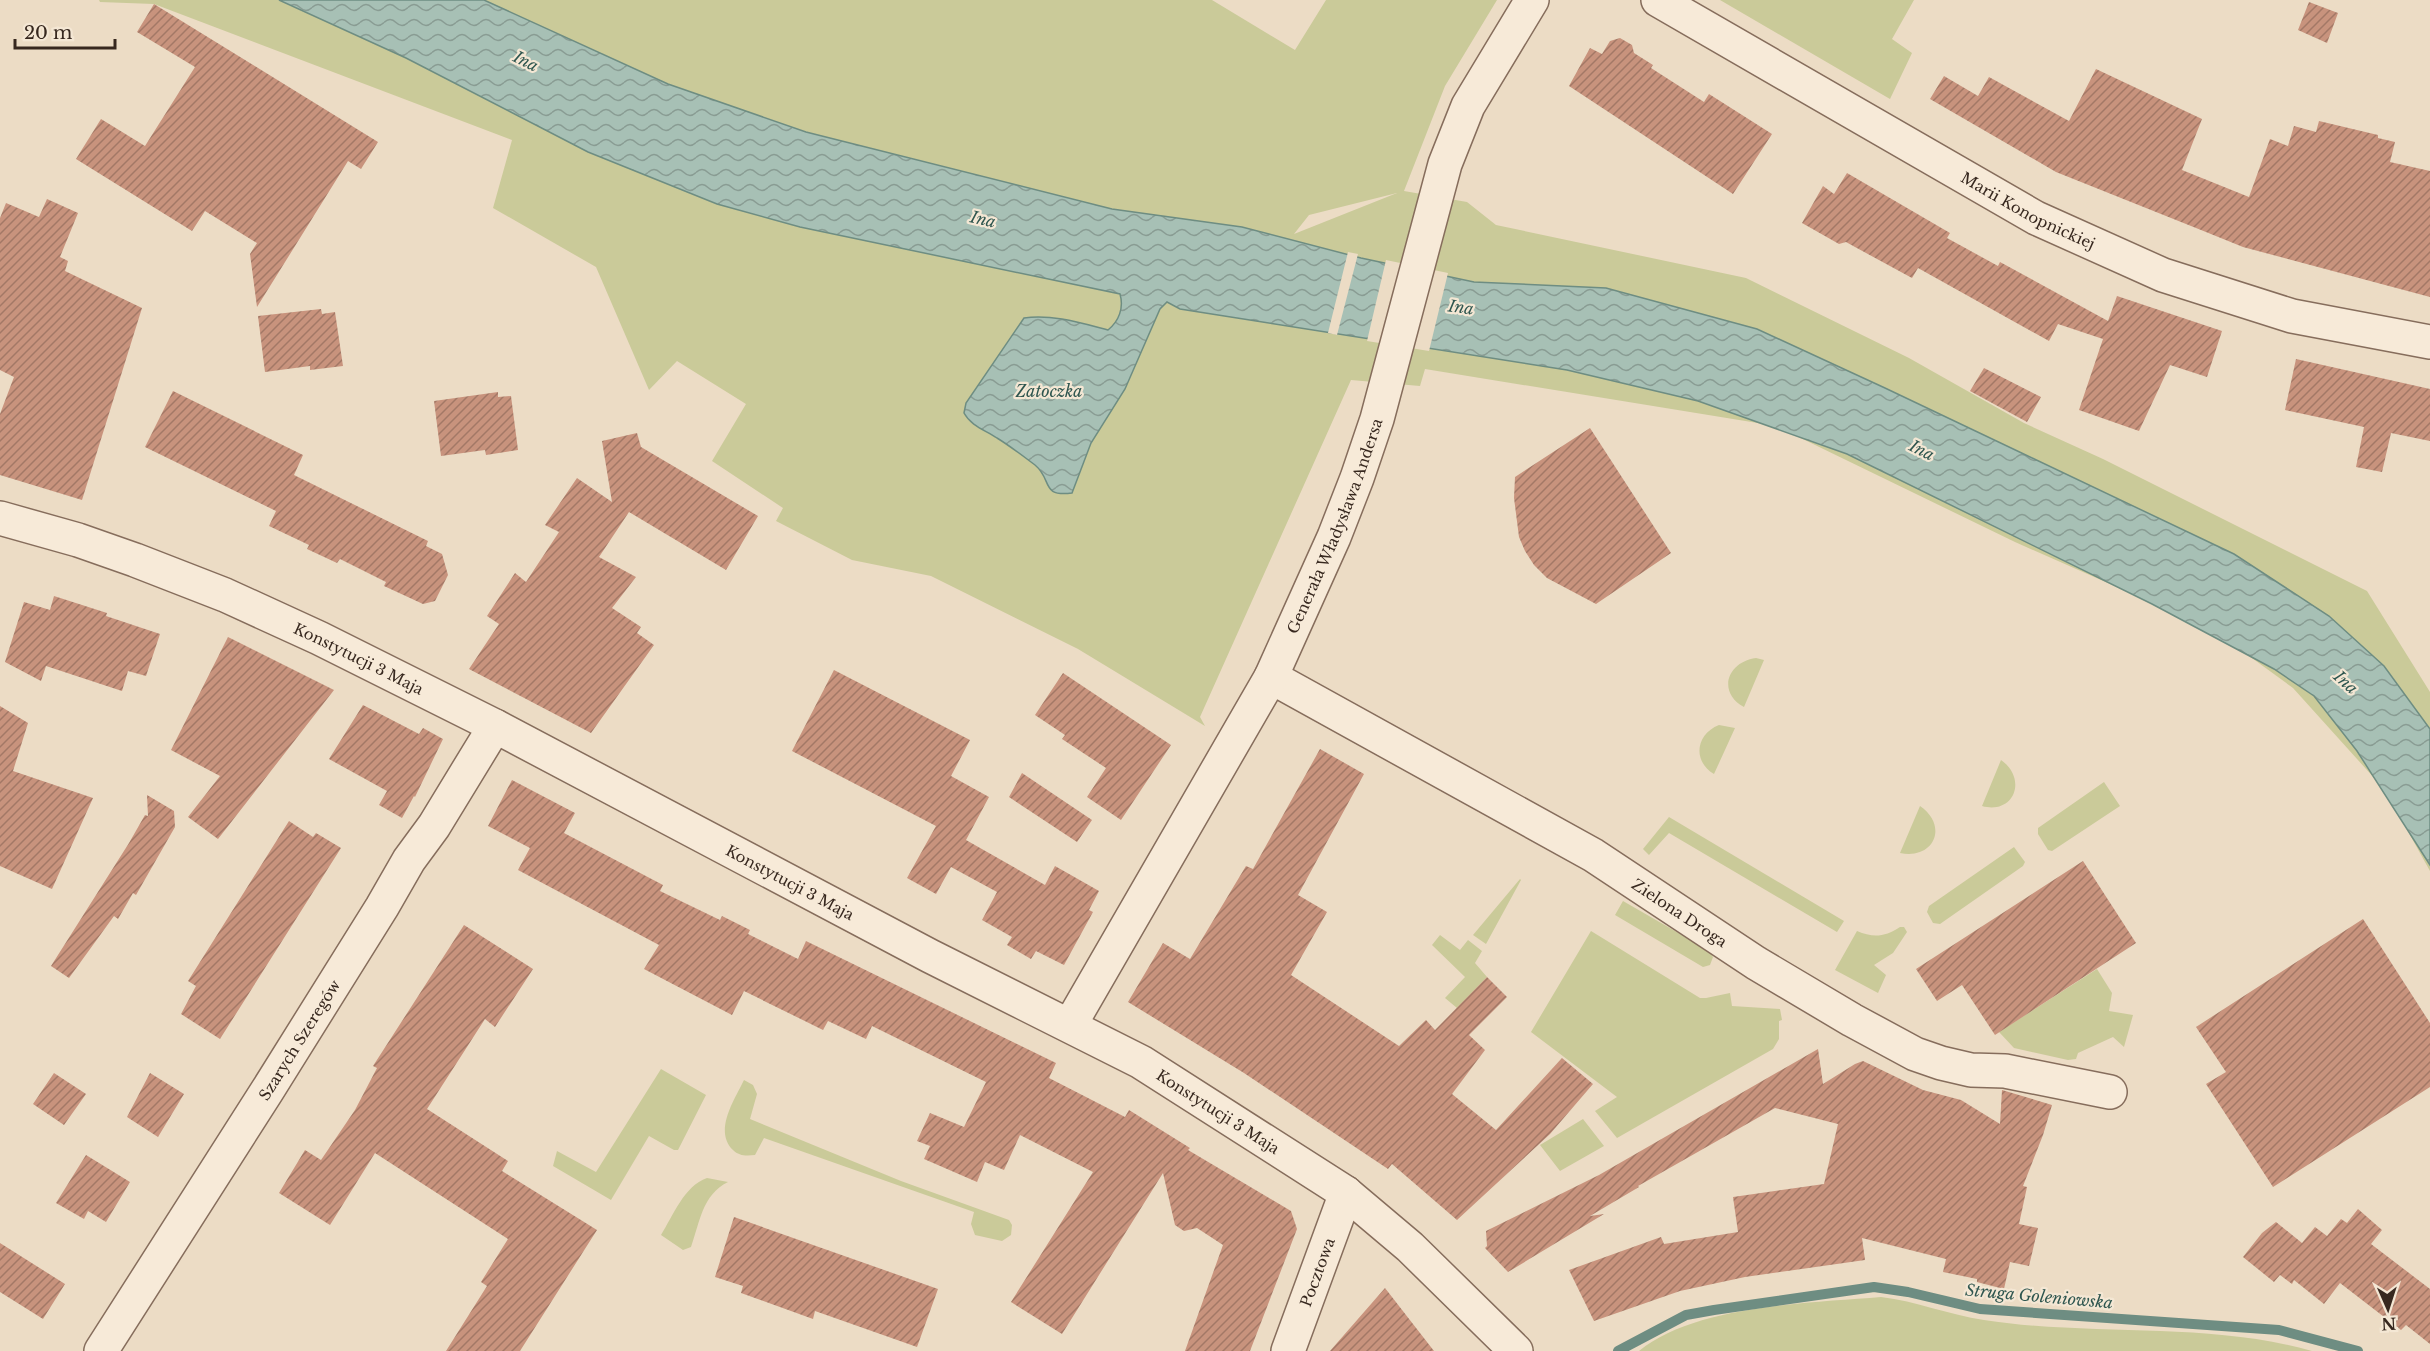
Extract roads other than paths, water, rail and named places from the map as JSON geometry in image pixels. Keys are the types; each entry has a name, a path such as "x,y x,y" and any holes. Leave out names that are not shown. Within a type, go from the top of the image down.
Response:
{"street":[{"name":"Generała Władysława Andersa","path":"1070,1024 1271,677 1358,478 1389,378 1445,164 1468,106 1532,0"},
{"name":"Marii Konopnickiej","path":"1658,0 2036,218 2163,275 2292,316 2430,342"},
{"name":"Konstytucji 3 Maja","path":"0,518 78,540 225,595 339,648 495,726 930,956 1070,1024 1141,1062 1346,1193 1410,1247 1516,1351"},
{"name":"Zielona Droga","path":"1271,677 1593,855 1756,963 1915,1054 1941,1064 1971,1070 2005,1071 2110,1092"},
{"name":"Szarych Szeregów","path":"101,1351 495,726"},
{"name":"Pocztowa","path":"1288,1351 1346,1193"}],"water":[{"path":"279,0 484,0 668,84 806,132 1112,209 1242,227 1361,258 1474,282 1606,288 1757,329 2234,554 2329,616 2384,666 2430,729 2430,865 2357,751 2314,696 2274,669 2152,604 1847,454 1698,401 1567,370 1180,309 1167,302 1160,309 1125,389 1091,443 1072,493 1055,492 1048,486 1044,476 1035,465 970,421 964,413 966,403 1024,318 1056,318 1108,330 1120,314 1120,294 800,227 717,204 588,152 406,58"}],"waterway":[{"name":"Struga Goleniowska","path":"1618,1351 1686,1315 1874,1287 1908,1292 1980,1309 2279,1330 2358,1351"}],"water label":[{"name":"Ina","path":"526,61"},
{"name":"Ina","path":"983,219"},
{"name":"Ina","path":"1461,307"},
{"name":"Zatoczka","path":"1049,391"},
{"name":"Ina","path":"1922,450"},
{"name":"Ina","path":"2346,682"}]}
